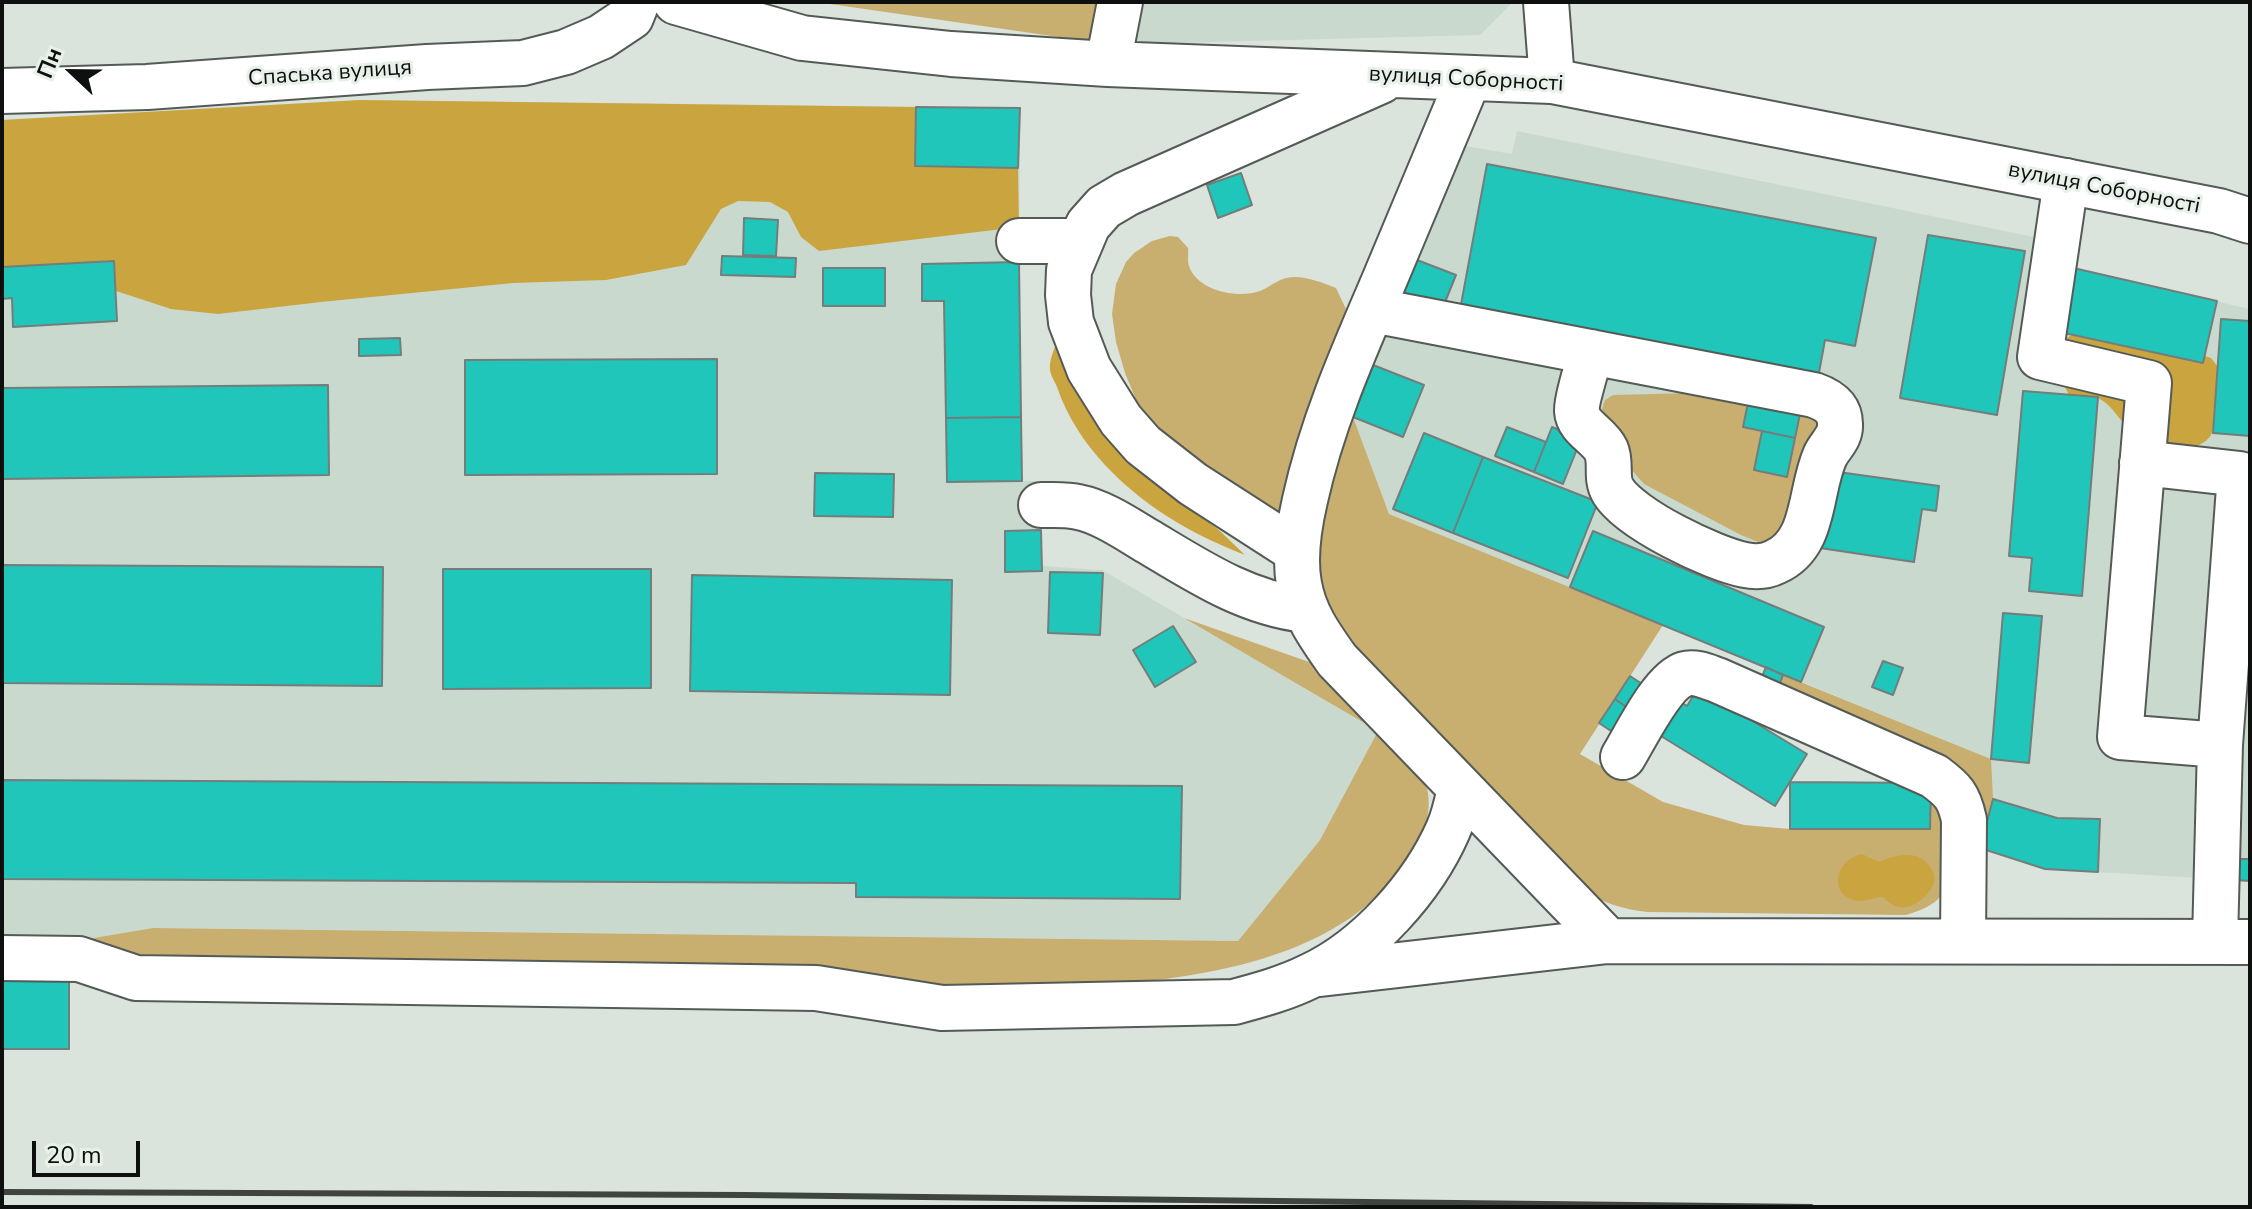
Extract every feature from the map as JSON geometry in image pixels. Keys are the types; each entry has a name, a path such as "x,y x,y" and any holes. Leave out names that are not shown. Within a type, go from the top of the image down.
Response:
{"street":[{"name":"Спаська вулиця","path":"2,91 147,87 523,63 566,52 601,37 631,17 637,2"},
{"name":"вулиця Соборності","path":"676,2 802,38 951,54 1108,64 1552,81 2219,211 2250,221"},
{"path":"1108,64 1120,2"},
{"path":"1546,2 1552,81"},
{"path":"1297,551 1193,484 1143,445 1121,420 1089,369 1071,322 1069,270 1088,225 1104,207 1126,194 1391,76"},
{"path":"1469,78 1318,445 1302,515 1297,551 1298,582 1305,610 1337,660 1608,941"},
{"path":"2066,181 2040,357 2149,383 2120,737 2220,745"},
{"path":"1019,241 1080,241"},
{"path":"1372,310 1591,352 1814,395 1829,400 1838,412 1841,427 1836,442 1824,458 1808,521 1790,553 1760,567 1743,565 1677,538 1643,518 1614,493 1608,479 1609,463 1605,448 1583,426 1577,411 1591,352"},
{"path":"1313,975 1608,941 2232,942 2220,745 2240,474 2142,463"},
{"path":"1041,505 1065,505 1090,511 1117,522 1223,586 1284,608 1305,610"},
{"path":"1623,757 1662,694 1673,681 1687,674 1717,680 1934,776 1949,787 1960,801 1964,820 1963,941"},
{"path":"2,958 79,959 136,978 816,988 942,1008 1234,1002 1313,975 1346,954 1376,928 1405,899 1431,864 1450,827 1460,788"}],"shaded area":[{"path":"816,2 1101,2 1094,42"},
{"path":"1138,2 1513,2 1480,35 1134,44"},
{"path":"360,100 1020,108 1022,481 1040,481 1042,566 1102,570 1378,731 1320,840 1238,941 153,928 70,942 2,940 2,120"},
{"path":"360,100 916,107 915,166 1018,168 1019,227 819,251 801,237 788,212 770,202 738,201 721,209 686,265 606,280 513,283 218,314 171,309 116,291 113,261 2,267 2,120"},
{"path":"1517,131 2039,238 2036,260 2250,309 2250,881 2045,869 1980,848 1991,759 1389,514 1353,417 1466,146 1512,154"},
{"path":"1178,237 1188,248 1188,264 1193,275 1209,287 1241,294 1260,291 1284,278 1305,278 1336,288 1346,309 1345,335 1291,529 1204,472 1155,428 1137,402 1125,373 1112,314 1116,284 1134,253 1152,241"},
{"path":"2071,335 2203,363 2205,356 2211,358 2218,367 2211,435 2195,446 2160,443 2131,430 2100,399 2069,395 2064,385 2064,341"},
{"path":"1058,340 1183,501 1245,555 1159,511 1122,482 1090,448 1066,409 1051,374 1050,362"},
{"path":"1695,393 1801,409 1823,421 1794,514 1775,540 1758,542 1741,535 1644,484 1628,466 1604,419 1602,409 1605,400 1613,395"},
{"path":"1353,417 1389,514 1663,625 1580,754 1663,802 1744,825 1790,829 1930,829 1930,790 1954,814 1949,872 1940,897 1927,907 1906,915 1647,912 1614,905 1584,891 1351,645 1330,615 1322,592 1320,542 1331,490"},
{"path":"1184,618 1329,669 1426,783 1429,808 1424,830 1400,870 1369,904 1331,930 1287,950 1240,965 1142,982 984,988 919,985 780,966 70,953 70,942 153,928 1238,941 1320,840 1378,731"},
{"path":"1783,675 1991,759 1993,799 1980,848 1978,824 1777,691"},
{"path":"1862,854 1879,862 1901,855 1922,859 1933,872 1932,887 1920,900 1904,907 1895,906 1883,897 1863,901 1851,899 1840,888 1839,875 1847,862"}],"building":[{"path":"916,107 1020,108 1018,168 915,166"},
{"path":"1487,164 1876,238 1855,346 1825,340 1818,378 1460,310"},
{"path":"1241,173 1252,205 1218,218 1207,185"},
{"path":"744,218 778,220 776,256 743,255"},
{"path":"1928,235 2025,251 1997,415 1900,398"},
{"path":"722,256 796,258 795,277 721,275"},
{"path":"1417,260 1456,275 1439,317 1400,302"},
{"path":"114,261 117,321 13,327 12,298 2,299 2,267"},
{"path":"1019,262 1021,417 946,418 944,301 922,301 922,264"},
{"path":"2069,267 2217,301 2203,363 2055,331"},
{"path":"823,268 885,268 885,306 823,306"},
{"path":"2221,319 2250,321 2250,436 2213,433"},
{"path":"400,338 401,355 359,356 359,339"},
{"path":"717,359 717,474 465,475 465,360"},
{"path":"1373,365 1424,385 1403,437 1353,417"},
{"path":"328,385 329,475 2,479 2,388"},
{"path":"2023,391 2098,397 2082,596 2029,591 2032,558 2009,556"},
{"path":"1749,398 1801,409 1795,438 1743,427"},
{"path":"1021,417 1022,481 947,482 946,418"},
{"path":"1507,427 1546,442 1534,472 1495,456"},
{"path":"1552,427 1581,439 1563,484 1534,472"},
{"path":"1762,431 1795,438 1787,477 1754,470"},
{"path":"1424,433 1483,457 1453,533 1393,509"},
{"path":"1483,457 1598,502 1568,578 1453,533"},
{"path":"1831,471 1939,486 1936,511 1922,509 1914,562 1820,548"},
{"path":"815,473 894,474 893,517 814,516"},
{"path":"1041,530 1042,571 1005,572 1005,531"},
{"path":"1593,531 1824,627 1801,682 1570,587"},
{"path":"2,565 383,567 382,686 2,683"},
{"path":"443,569 651,569 651,688 443,689"},
{"path":"1050,572 1103,573 1100,635 1048,633"},
{"path":"692,575 952,580 950,695 690,691"},
{"path":"2003,613 2042,616 2029,763 1991,759"},
{"path":"1173,626 1196,662 1155,687 1133,650"},
{"path":"1883,661 1903,668 1893,695 1872,687"},
{"path":"1766,667 1783,675 1777,691 1759,684"},
{"path":"1630,676 1650,689 1635,713 1615,699"},
{"path":"1698,688 1807,754 1775,806 1656,733 1676,699 1687,706"},
{"path":"1615,699 1635,713 1620,737 1599,723"},
{"path":"2,780 1182,786 1180,899 856,897 856,883 2,879"},
{"path":"1790,782 1931,783 1930,829 1790,829"},
{"path":"1993,799 2057,818 2100,819 2098,872 2045,869 1980,848"},
{"path":"2236,859 2250,859 2250,881 2234,880"},
{"path":"2,972 69,972 69,1049 2,1049"}],"railway":[{"path":"2,1192 745,1195 1811,1207"}]}
